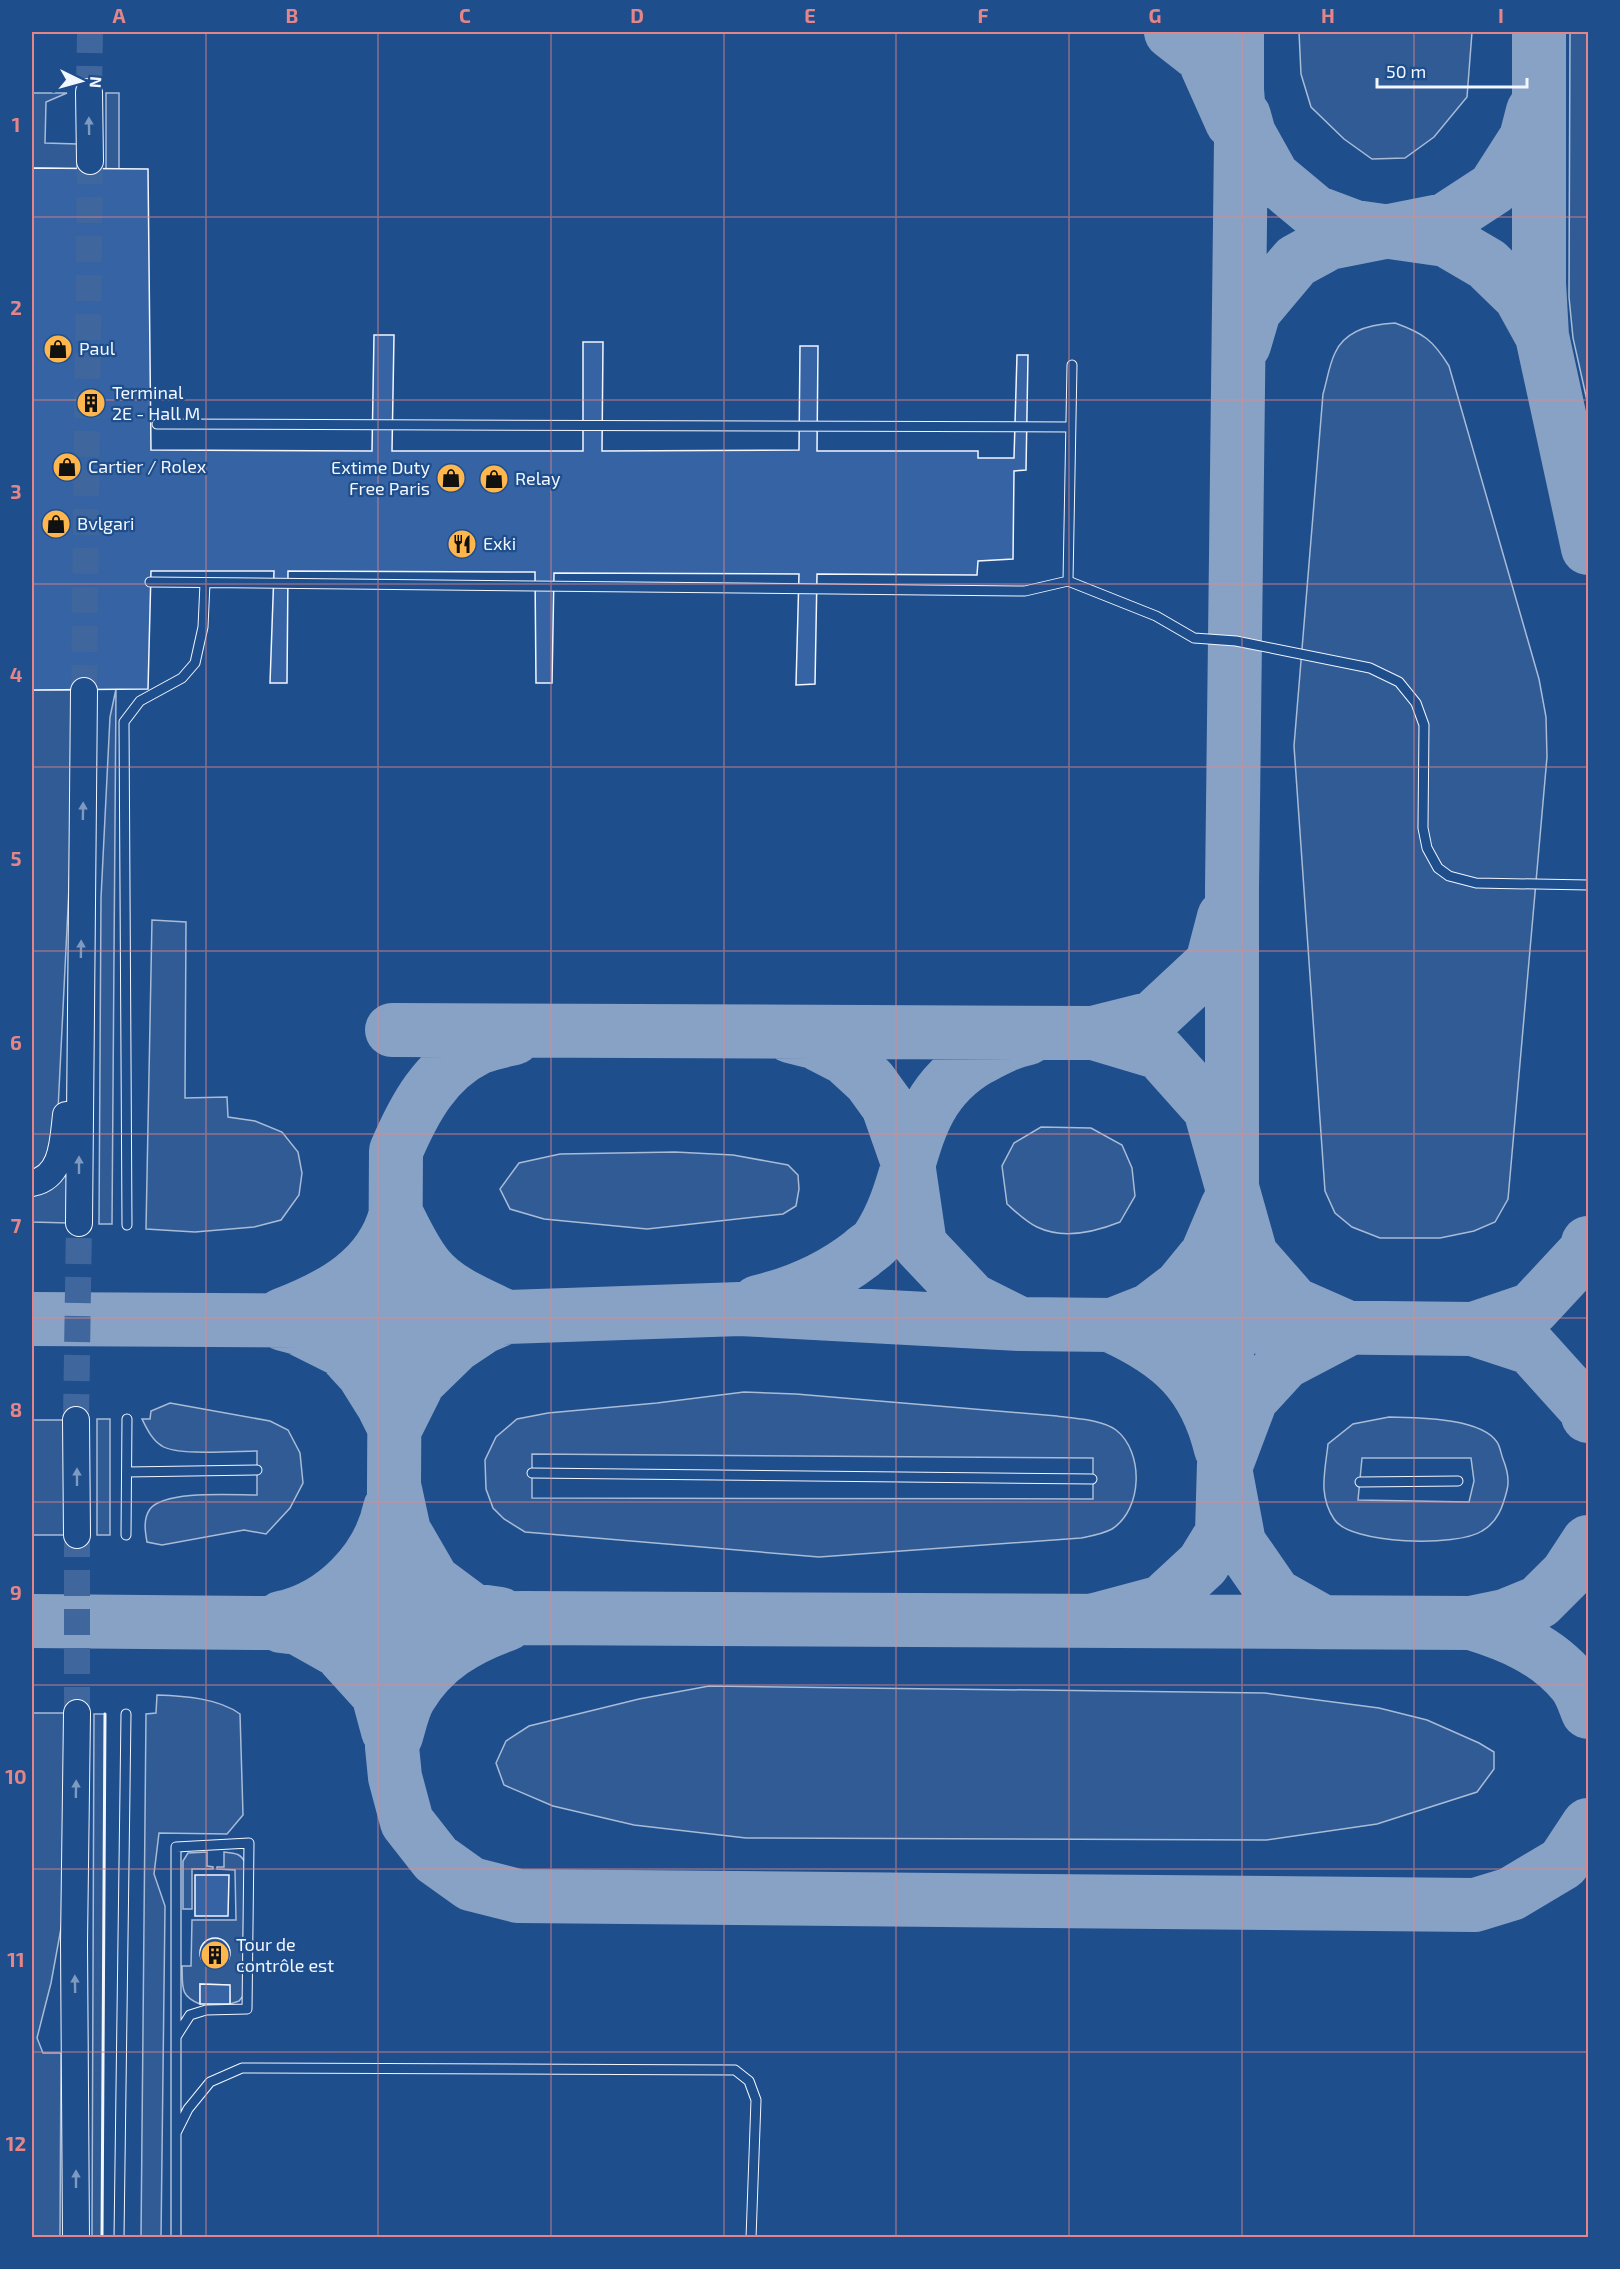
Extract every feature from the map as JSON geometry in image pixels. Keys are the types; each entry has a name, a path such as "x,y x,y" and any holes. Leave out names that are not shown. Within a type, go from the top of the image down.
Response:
{"main road":[{"path":"89,92 90,160"},
{"path":"79,1223 84,692"},
{"path":"32,1183 49,1176 59,1158 81,997"},
{"path":"76,1420 77,1535"},
{"path":"76,1713 74,1943 76,2238"}],"lane":[{"path":"1068,581 1072,365"},
{"path":"157,424 1071,427"},
{"path":"150,582 1025,591 1068,581 1156,616 1194,638 1236,641 1370,668 1398,682 1416,703 1424,725 1423,828 1427,848 1438,868 1449,876 1476,883 1588,885"},
{"path":"127,1225 124,722 140,701 182,678 195,663 203,627 205,583"},
{"path":"126,1535 127,1419"},
{"path":"127,1472 257,1470"},
{"path":"532,1473 1092,1479"},
{"path":"1360,1482 1458,1481"},
{"path":"119,2238 126,1714"},
{"path":"176,2037 190,2015 206,2010 247,2008 249,1843 176,1847 176,2037 176,2238"},
{"path":"176,2133 188,2109 210,2082 242,2068 735,2070 749,2081 756,2100 751,2238"}],"shaded area":[{"path":"1299,32 1472,32 1467,97 1434,137 1405,158 1372,159 1344,139 1311,107 1301,74"},
{"path":"1570,32 1588,32 1588,405 1573,338 1569,297"},
{"path":"32,93 67,93 46,102 45,143 77,144 77,169 32,168"},
{"path":"106,93 119,93 119,169 106,169"},
{"path":"1395,323 1426,338 1449,366 1539,679 1546,717 1547,757 1508,1199 1495,1222 1474,1231 1440,1238 1380,1238 1352,1227 1335,1213 1325,1191 1294,746 1323,394 1333,358 1346,339 1369,327"},
{"path":"116,689 112,1224 99,1224 101,898 110,717"},
{"path":"32,690 74,690 72,827 57,1130 47,1165 32,1174"},
{"path":"152,920 186,922 185,1098 227,1097 228,1117 255,1121 282,1132 298,1152 302,1173 299,1195 281,1220 254,1227 195,1232 146,1229"},
{"path":"1041,1127 1091,1128 1122,1145 1132,1168 1135,1196 1120,1222 1079,1233 1058,1233 1033,1225 1007,1204 1002,1166 1014,1143"},
{"path":"675,1152 733,1155 788,1165 798,1175 799,1189 796,1206 783,1214 647,1229 544,1219 510,1209 500,1189 519,1163 560,1154"},
{"path":"68,1166 68,1223 32,1222 32,1192"},
{"path":"744,1392 796,1394 1088,1420 1110,1426 1125,1440 1132,1452 1135,1466 1134,1495 1130,1508 1112,1529 1081,1538 819,1557 525,1532 504,1519 493,1508 486,1489 485,1460 496,1437 517,1419 548,1413","holes":["532,1454 1093,1458 1093,1499 532,1498"]},
{"path":"170,1403 270,1421 288,1430 300,1453 303,1483 290,1508 266,1534 244,1530 162,1545 147,1542 146,1517 150,1509 158,1503 184,1496 257,1495 257,1451 180,1451 162,1446 155,1441 142,1419 150,1419 151,1411"},
{"path":"1389,1417 1447,1420 1477,1428 1489,1434 1499,1446 1508,1478 1504,1502 1496,1518 1482,1531 1451,1540 1405,1541 1360,1534 1344,1528 1334,1519 1329,1510 1324,1492 1324,1474 1328,1444 1353,1424","holes":["1362,1458 1471,1458 1474,1481 1469,1502 1358,1500"]},
{"path":"97,1419 110,1419 110,1535 97,1535"},
{"path":"32,1420 70,1420 69,1535 32,1535"},
{"path":"709,1686 1265,1693 1379,1708 1427,1720 1494,1752 1494,1769 1477,1792 1377,1824 1266,1840 746,1838 634,1825 553,1806 504,1785 496,1763 506,1741 529,1726 639,1699"},
{"path":"157,1695 211,1701 240,1714 243,1815 227,1834 159,1833 154,1874 165,1906 161,2237 141,2238 146,1714 156,1713"},
{"path":"32,1713 65,1713 64,1912 51,1983 37,2038 43,2053 61,2053 60,2237 32,2238"},
{"path":"94,1714 105,1714 102,2238 92,2237"},
{"path":"207,1852 207,1866 213,1869 192,1869 192,1909 183,1909 183,1861 188,1853"},
{"path":"224,1852 237,1854 246,1864 243,1996 239,2001 230,2004 229,1985 200,1984 200,2004 185,1994 182,1966 191,1966 192,1920 236,1920 235,1870 217,1869 217,1867 224,1867"}],"building":[{"name":"Terminal 2E - Hall M","path":"32,168 148,169 151,450 372,451 374,335 394,335 392,451 583,451 583,342 603,342 602,451 799,450 800,346 818,346 817,451 978,451 978,458 1014,458 1017,355 1028,355 1026,470 1014,471 1013,559 978,561 977,575 817,574 815,684 796,685 799,574 554,573 552,683 536,683 535,572 288,571 287,683 270,683 274,571 151,571 148,689 32,690"},
{"path":"195,1875 229,1875 228,1916 195,1916"},
{"name":"Tour de contrôle est","path":"215,1938 221,1939 229,1947 229,1959 221,1967 215,1968 209,1967 201,1959 200,1953 201,1947 209,1939"},
{"path":"200,1984 230,1985 230,2004 200,2004"}],"taxiway":[{"path":"1171,32 1203,57 1232,122"},
{"path":"1091,1621 1162,1602 1203,1564 1222,1533 1232,1184 1232,888 1241,140 1237,90 1237,32"},
{"path":"1539,32 1539,283 1542,336 1588,548"},
{"path":"1244,345 1254,311 1296,261 1329,243 1445,220 1494,188 1526,138 1533,111"},
{"path":"1244,116 1249,134 1273,177 1315,212 1355,227 1446,240 1487,264 1520,296 1542,336"},
{"path":"392,1030 1093,1033 1153,1018 1212,963 1224,917"},
{"path":"1093,1033 1160,1053 1210,1109 1251,1255 1294,1304 1344,1326"},
{"path":"790,1036 814,1042 845,1058 870,1081 888,1106 908,1163 920,1245 972,1300 1018,1323"},
{"path":"500,1614 472,1610 433,1581 404,1531 394,1485 396,1151 419,1105 450,1067 478,1048 514,1038"},
{"path":"758,1302 786,1294 825,1277 849,1263 874,1243 891,1215 915,1142 936,1097 954,1077 978,1059 996,1049 1028,1038"},
{"path":"1112,1325 1150,1310 1180,1287 1207,1254 1227,1207"},
{"path":"396,1213 418,1254 435,1276 464,1296 507,1317"},
{"path":"282,1315 319,1299 352,1278 367,1265 389,1233 396,1213"},
{"path":"32,1319 396,1321 740,1309 1021,1324 1473,1329 1532,1309 1586,1251 1588,1243"},
{"path":"395,1429 419,1381 456,1345 483,1327 506,1317"},
{"path":"283,1324 298,1328 342,1350 363,1373 395,1429"},
{"path":"1112,1326 1152,1347 1183,1373 1206,1406 1221,1449"},
{"path":"1473,1329 1531,1348 1586,1409 1588,1416"},
{"path":"1323,1622 1275,1595 1239,1543 1225,1468 1251,1399 1285,1362 1346,1330"},
{"path":"394,1485 392,1747 395,1777 407,1822 436,1859 471,1884 518,1896 1475,1905 1511,1894 1563,1863 1588,1825"},
{"path":"281,1618 318,1604 351,1579 376,1546 390,1508"},
{"path":"1286,1622 1471,1623 1505,1616 1539,1602 1567,1574 1588,1542"},
{"path":"32,1621 258,1623 523,1618 1323,1622"},
{"path":"1471,1623 1527,1645 1552,1661 1576,1686 1588,1712"},
{"path":"396,1736 408,1700 429,1671 440,1660 465,1643 507,1624"},
{"path":"281,1626 298,1628 339,1651 378,1694 388,1731"}],"tunnel":[{"path":"89,92 90,32"},
{"path":"84,691 90,161"},
{"path":"76,1420 79,1223"},
{"path":"77,1535 77,1713"}],"wall":[{"path":"102,2238 105,1714"}],"place":[{"name":"Paul","path":"58,349"},
{"name":"Terminal 2E - Hall M","path":"91,403"},
{"name":"Cartier / Rolex","path":"67,467"},
{"name":"Extime Duty Free Paris","path":"451,478"},
{"name":"Relay","path":"494,479"},
{"name":"Bvlgari","path":"56,524"},
{"name":"Exki","path":"462,544"},
{"name":"Tour de contrôle est","path":"215,1955"}]}
